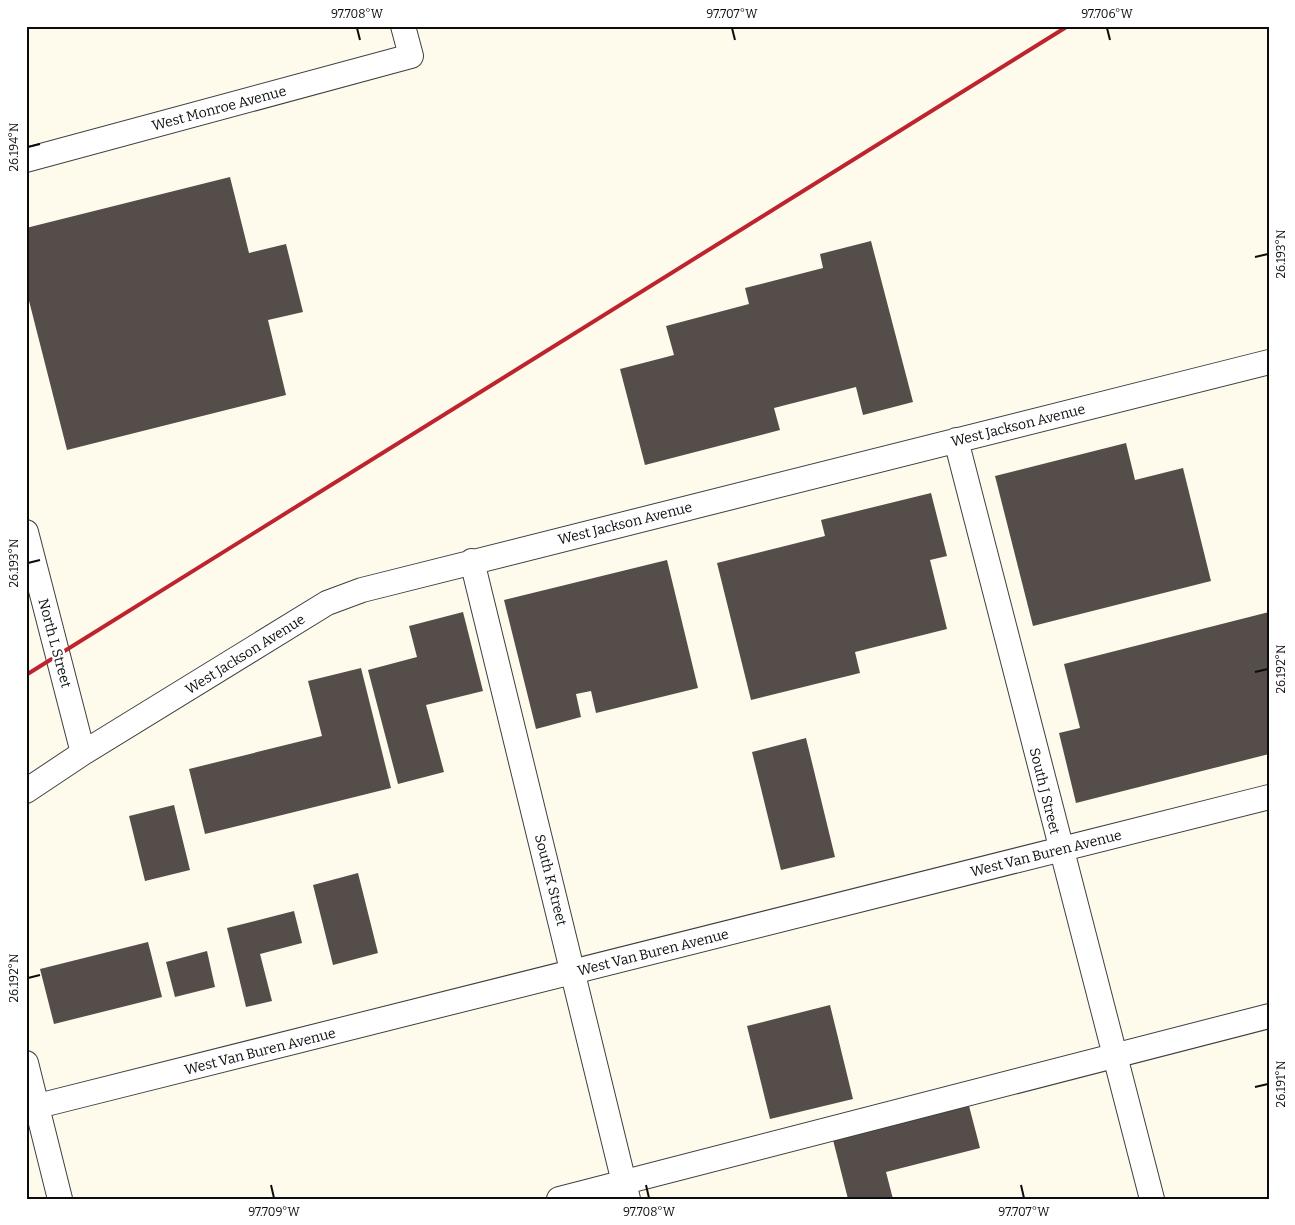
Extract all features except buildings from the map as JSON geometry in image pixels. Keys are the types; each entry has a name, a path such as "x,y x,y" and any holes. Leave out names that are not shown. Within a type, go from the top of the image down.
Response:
{"street":[{"name":"West Monroe Avenue","path":"26,160 411,56 403,26"},
{"name":"West Jackson Avenue","path":"26,791 83,753 327,603 362,590 1269,362"},
{"name":"South J Street","path":"956,440 1060,850 1152,1199"},
{"name":"North L Street","path":"26,532 83,753"},
{"name":"South K Street","path":"472,561 626,1191"},
{"name":"West Van Buren Avenue","path":"30,1106 1269,797"},
{"path":"559,1199 626,1191 1114,1055 1269,1016"},
{"path":"26,1063 30,1106 60,1199"}],"railway":[{"path":"26,675 1068,26"}]}
